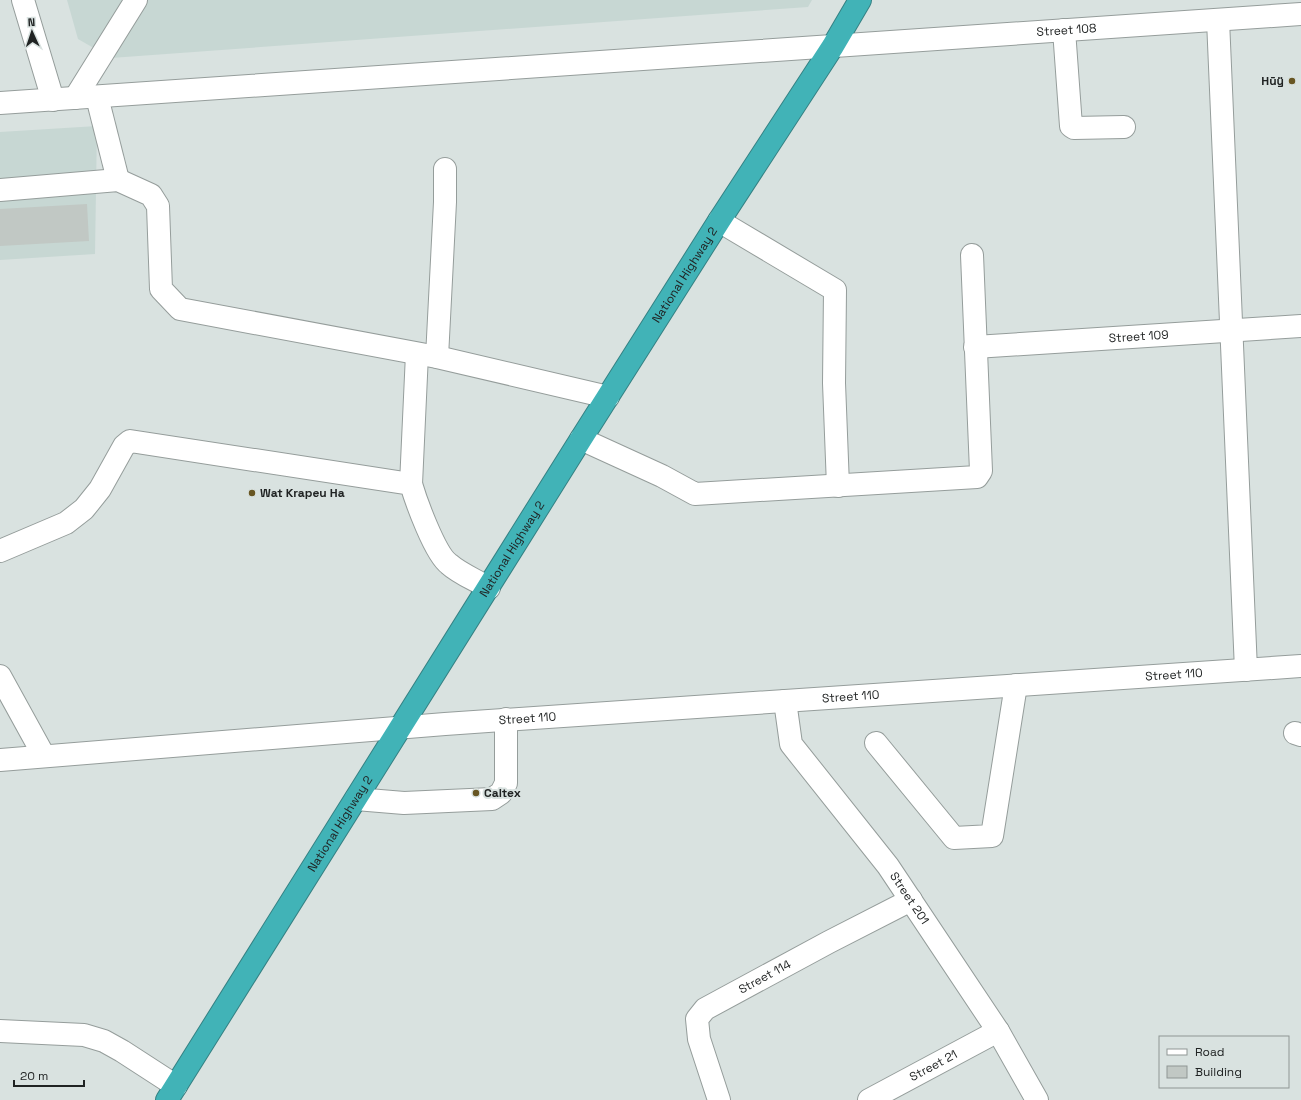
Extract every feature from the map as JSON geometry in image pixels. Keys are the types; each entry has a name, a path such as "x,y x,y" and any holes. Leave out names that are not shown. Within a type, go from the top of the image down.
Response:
{"highway":[{"name":"National Highway 2","path":"170,1096 581,439 719,221 833,46 860,0"}],"street":[{"path":"23,0 53,100"},
{"path":"118,180 86,98 136,0"},
{"name":"Street 108","path":"0,103 1301,14"},
{"path":"1218,20 1246,670"},
{"path":"1064,30 1071,126 1074,128 1124,127"},
{"path":"445,169 446,202 410,484 435,544 447,564 488,588"},
{"path":"0,190 118,180 151,195 158,206 161,289 180,308 427,356 608,397"},
{"path":"719,221 835,290 834,383 838,486"},
{"path":"581,439 662,476 695,494 977,477 981,471 972,256"},
{"name":"Street 109","path":"975,347 1301,326"},
{"path":"0,551 66,523 84,509 100,489 124,446 130,441 410,484"},
{"name":"Street 110","path":"0,760 506,719 1301,666"},
{"path":"0,676 44,756"},
{"path":"876,743 954,838 992,836 1016,685"},
{"name":"Street 201","path":"785,700 791,744 888,866 998,1031 1037,1100"},
{"path":"356,799 404,803 492,799 501,793 506,783 506,719"},
{"name":"Street 114","path":"718,1100 699,1039 697,1019 705,1009 911,900"},
{"path":"0,1031 84,1035 104,1041 122,1051 170,1096"},
{"name":"Street 21","path":"869,1100 998,1031"}],"shaded area":[{"path":"67,0 812,0 808,7 111,58 78,39"},
{"path":"97,126 95,254 0,260 0,132"}],"building":[{"path":"87,204 89,241 0,246 0,209"}],"place":[{"name":"Hūÿ","path":"1292,81"},
{"name":"Wat Krapeu Ha","path":"252,493"},
{"name":"Caltex","path":"476,793"}]}
